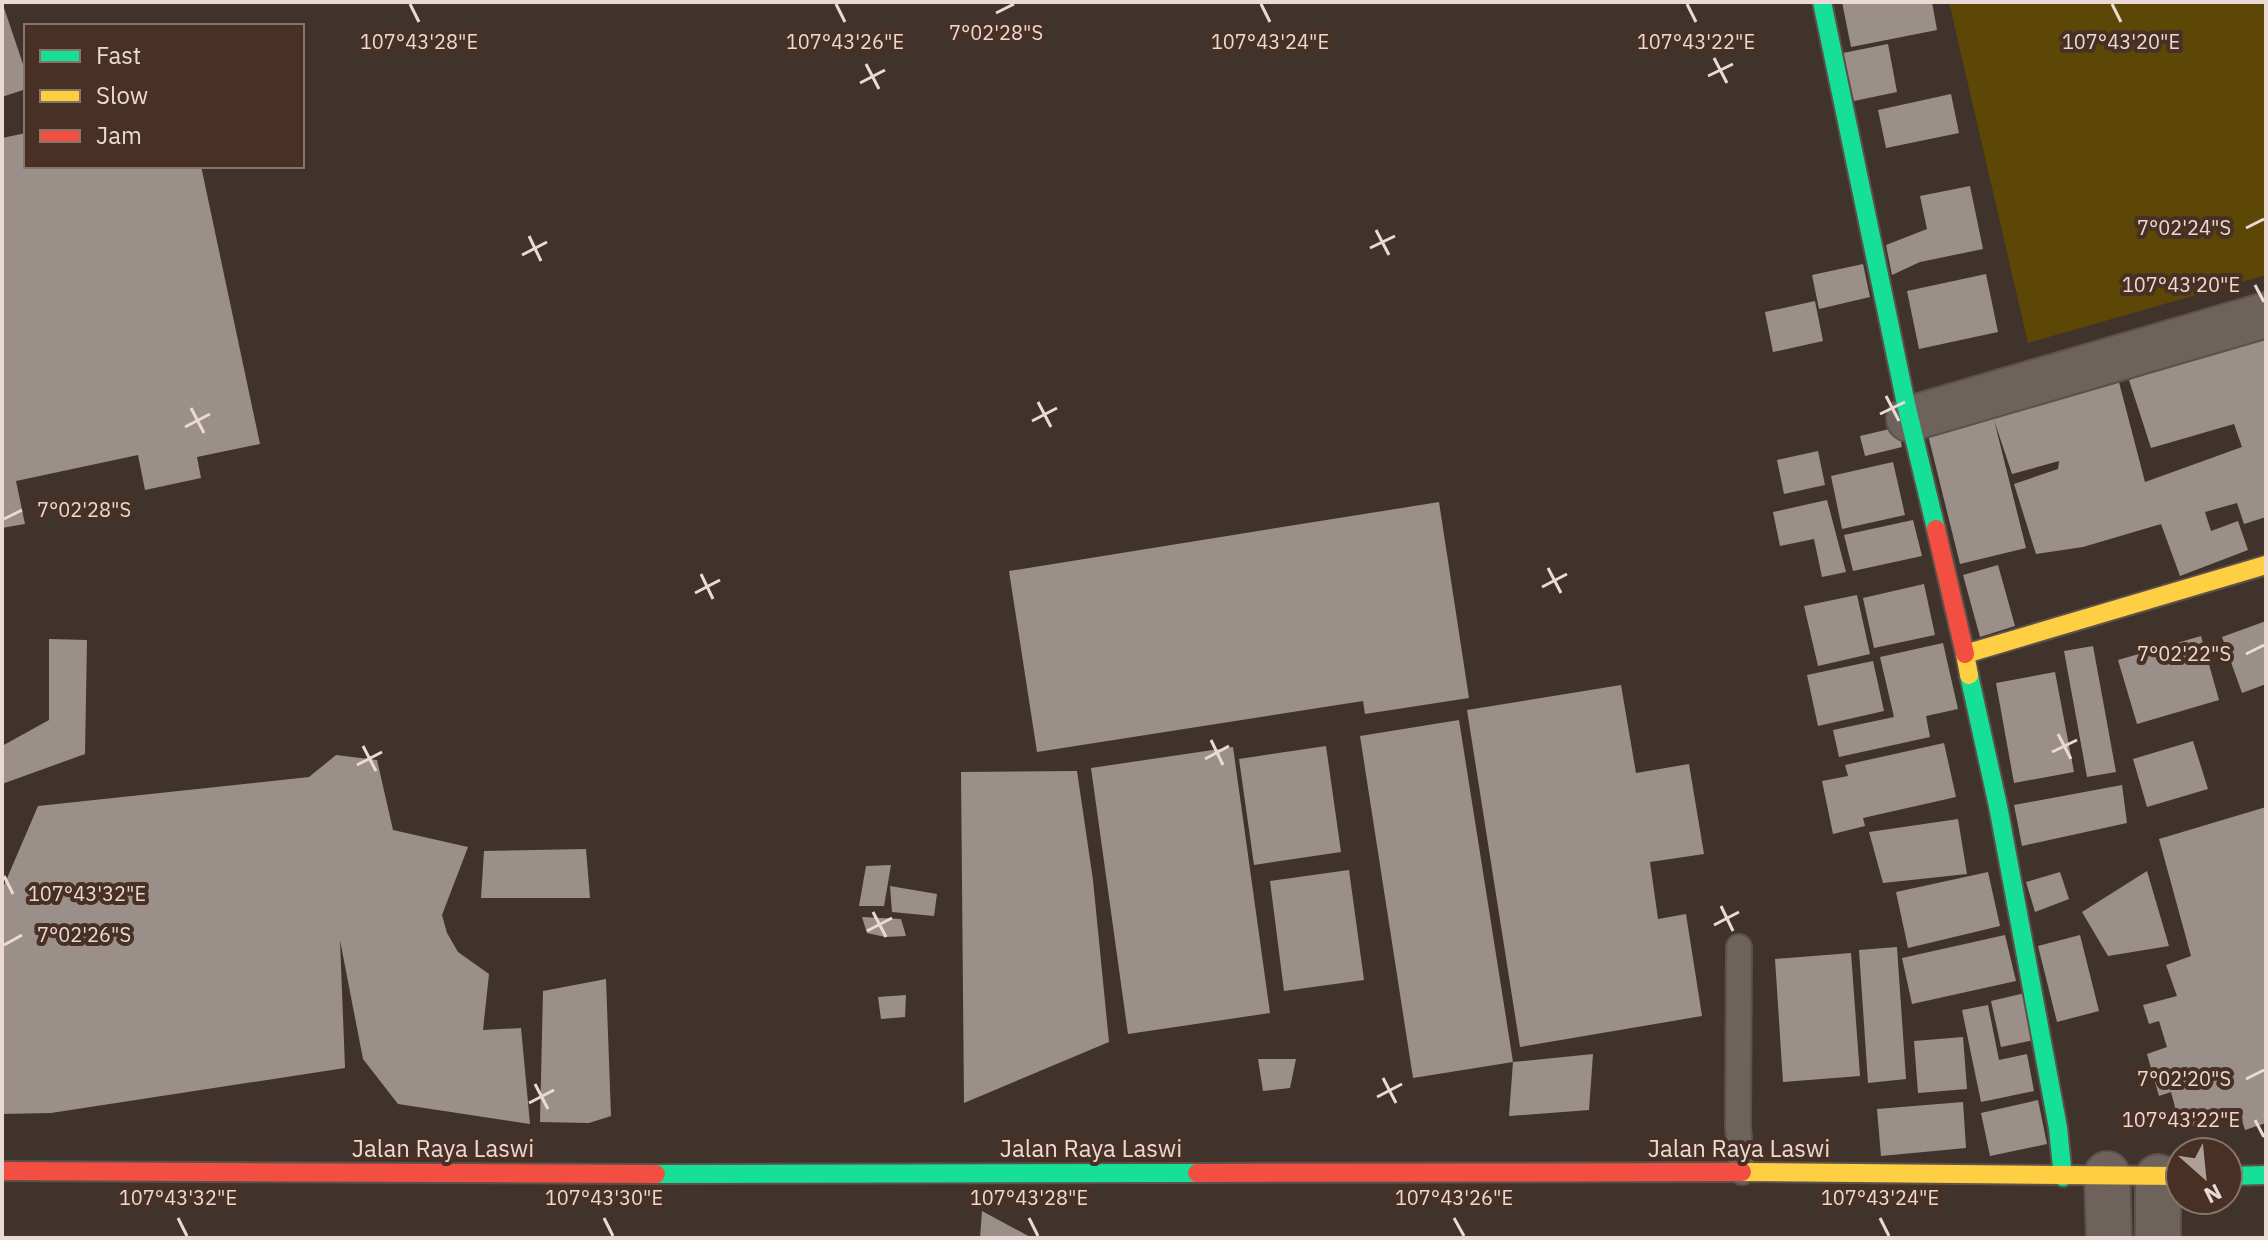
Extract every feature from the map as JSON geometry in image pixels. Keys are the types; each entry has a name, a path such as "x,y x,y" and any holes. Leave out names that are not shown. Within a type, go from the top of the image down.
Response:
{"main road":[{"path":"1822,2 1909,419 1998,806 2058,1128 2063,1177"},
{"path":"1965,654 2266,565"},
{"name":"Jalan Raya Laswi","path":"2,1171 579,1174 1742,1172 2164,1176"},
{"path":"2244,1176 2266,1175"}],"street":[{"path":"1909,419 2266,315"},
{"path":"2107,1174 2109,1238"},
{"path":"2158,1238 2164,1204"}],"lane":[{"path":"1739,947 1738,1127 1742,1172"}],"shaded area":[{"path":"1949,2 2266,2 2266,275 2028,343"}],"building":[{"path":"2,2 24,67 24,90 2,97"},
{"path":"1842,2 1932,2 1937,30 1851,47"},
{"path":"1888,44 1897,92 1854,101 1843,53"},
{"path":"1951,94 1959,133 1886,148 1878,110"},
{"path":"24,133 24,168 201,168 260,444 197,457 201,478 145,490 138,455 16,481 25,524 2,528 2,138"},
{"path":"1970,186 1983,249 1920,262 1892,275 1886,245 1927,229 1920,196"},
{"path":"1863,264 1870,297 1819,309 1812,275"},
{"path":"1986,274 1998,332 1919,349 1907,291"},
{"path":"1815,301 1823,341 1773,352 1765,312"},
{"path":"2266,334 2266,517 2244,524 2237,503 2205,512 2211,531 2238,521 2248,550 2180,576 2161,524 2083,547 2036,554 2014,484 2058,469 2059,461 2012,474 1994,420 2026,548 1960,564 1927,431 2115,367 2145,482 2242,447 2234,424 2151,448 2129,380"},
{"path":"1898,427 1902,447 1865,456 1860,436"},
{"path":"1818,451 1825,485 1784,494 1777,460"},
{"path":"1893,462 1905,515 1842,529 1831,476"},
{"path":"1827,500 1846,572 1822,577 1814,539 1780,546 1773,512"},
{"path":"1439,502 1469,698 1365,714 1363,701 1037,752 1009,571"},
{"path":"1913,520 1922,556 1853,571 1844,535"},
{"path":"1998,565 2015,626 1980,637 1963,575"},
{"path":"1924,584 1935,635 1874,648 1863,598"},
{"path":"1857,595 1870,654 1818,666 1804,606"},
{"path":"2266,621 2266,684 2242,693 2222,637"},
{"path":"2201,636 2219,700 2137,724 2118,660"},
{"path":"49,639 87,640 85,754 2,784 2,746 49,720"},
{"path":"1943,643 1958,709 1926,716 1930,737 1839,757 1833,730 1894,717 1880,657"},
{"path":"2093,646 2116,772 2087,777 2064,651"},
{"path":"1873,661 1884,711 1818,726 1807,675"},
{"path":"2055,672 2074,772 2014,783 1996,683"},
{"path":"1621,685 1636,773 1689,764 1704,854 1650,862 1658,919 1686,914 1702,1016 1520,1047 1467,710"},
{"path":"1459,720 1513,1062 1413,1078 1360,736"},
{"path":"2193,741 2208,789 2147,807 2133,759"},
{"path":"1944,743 1956,797 1863,818 1865,826 1833,834 1822,781 1848,776 1845,765"},
{"path":"1326,746 1341,852 1254,865 1239,759"},
{"path":"1233,747 1270,1013 1128,1034 1091,768"},
{"path":"336,755 377,760 393,830 468,847 442,915 447,933 458,952 489,974 483,1030 521,1028 530,1124 398,1104 363,1059 340,940 345,1068 51,1113 2,1114 2,890 38,806 309,777"},
{"path":"1077,771 1093,880 1109,1042 964,1103 961,772"},
{"path":"2122,785 2127,823 2022,846 2014,805"},
{"path":"2266,807 2266,1123 2245,1130 2240,1114 2181,1129 2171,1092 2159,1096 2147,1054 2167,1047 2159,1021 2149,1024 2143,1005 2177,996 2166,965 2191,956 2159,839"},
{"path":"1958,819 1967,874 1883,883 1869,832"},
{"path":"586,849 590,898 481,898 484,851"},
{"path":"891,865 884,906 859,906 866,866"},
{"path":"1349,870 1364,980 1284,991 1270,881"},
{"path":"2147,871 2169,946 2108,956 2082,912"},
{"path":"1988,872 2000,926 1908,948 1896,892"},
{"path":"2060,872 2069,899 2035,912 2026,882"},
{"path":"890,886 937,894 934,916 892,912"},
{"path":"862,917 901,919 906,936 885,937 867,933"},
{"path":"2005,935 2016,981 1912,1004 1902,958"},
{"path":"2080,935 2099,1011 2057,1022 2038,946"},
{"path":"1897,947 1906,1079 1868,1083 1859,950"},
{"path":"1851,953 1860,1076 1783,1082 1775,959"},
{"path":"606,979 611,1116 589,1123 540,1122 543,991"},
{"path":"2025,993 2034,1040 2001,1047 1991,1001"},
{"path":"906,995 905,1017 881,1019 878,997"},
{"path":"1988,1005 1999,1060 2027,1054 2034,1091 1981,1102 1962,1010"},
{"path":"1963,1037 1967,1089 1918,1093 1914,1041"},
{"path":"1593,1054 1589,1110 1509,1116 1513,1062"},
{"path":"1258,1059 1296,1059 1290,1088 1263,1091"},
{"path":"2038,1100 2047,1144 1990,1156 1981,1113"},
{"path":"1963,1102 1966,1148 1881,1156 1877,1109"},
{"path":"982,1211 1032,1238 980,1238"}],"traffic: fast":[{"path":"1822,2 1906,404 1936,529"},
{"path":"1969,675 1998,806 2058,1128 2063,1177"},
{"path":"656,1174 1197,1173"},
{"path":"2244,1176 2266,1175"}],"traffic: slow":[{"path":"1969,675 1965,654 2266,565"},
{"path":"1742,1172 2164,1176"}],"traffic: jam":[{"path":"1936,529 1965,654"},
{"path":"2,1171 656,1174"},
{"path":"1197,1173 1742,1172"}]}
